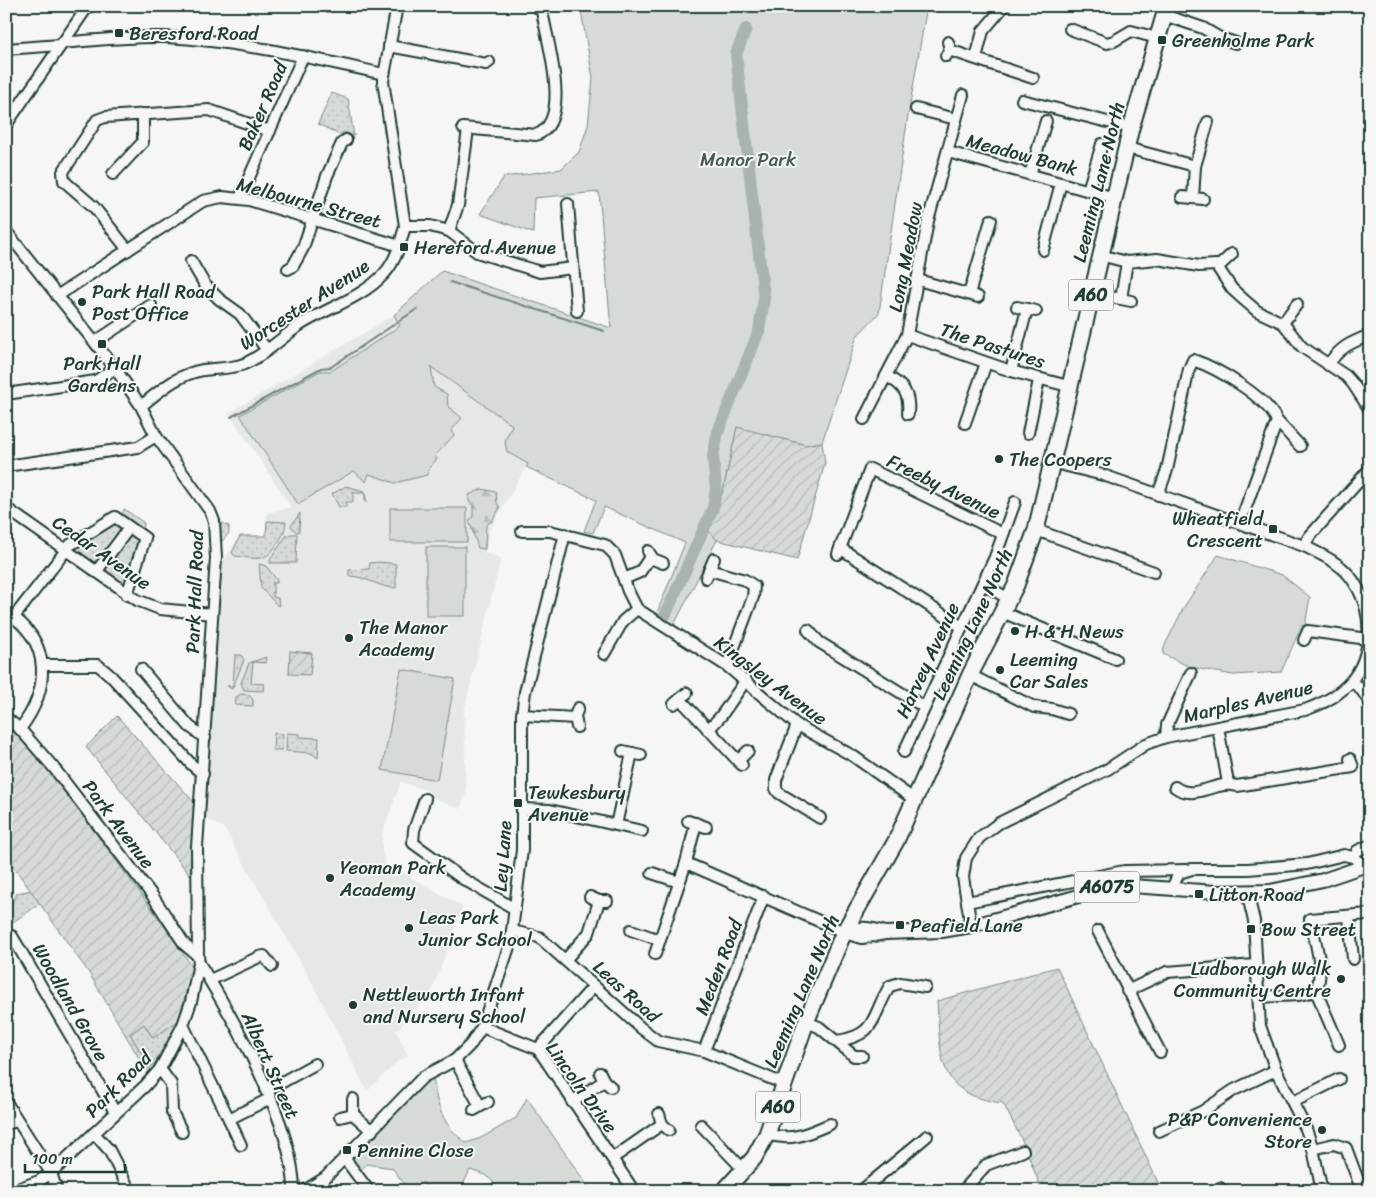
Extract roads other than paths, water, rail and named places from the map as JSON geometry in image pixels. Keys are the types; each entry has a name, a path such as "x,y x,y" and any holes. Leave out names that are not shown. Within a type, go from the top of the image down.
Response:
{"highway":[{"name":"Leeming Lane North","path":"724,1191 754,1158 767,1134 806,1022 844,932 896,841 970,675 1024,566 1036,530 1068,386 1131,128 1166,11"}],"main road":[{"name":"A6075","path":"844,932 862,937 885,933 942,931 971,926 1104,887 1130,884 1172,888 1270,892 1299,886 1367,865"}],"street":[{"path":"6,125 88,6"},
{"name":"Worcester Avenue","path":"141,406 182,377 201,370 240,365 254,360 301,325 361,292 384,275 400,246 405,226 383,81 397,6"},
{"path":"449,231 458,206 466,128 536,135 546,132 553,120 557,95 542,11 536,6"},
{"path":"976,58 983,31 1004,6"},
{"path":"1166,11 1204,28 1220,38 1236,43"},
{"path":"1074,34 1107,43 1131,31 1157,38"},
{"path":"6,49 163,37 226,42 303,56 384,74"},
{"path":"390,46 486,64 489,62"},
{"path":"948,50 1031,78 1031,66"},
{"name":"Baker Road","path":"240,198 303,56"},
{"name":"Long Meadow","path":"864,419 907,335 928,221 963,95"},
{"path":"1022,100 1131,128"},
{"path":"128,250 94,207 64,181 62,172 97,120 105,117 209,110 270,131"},
{"path":"919,112 956,119"},
{"path":"113,174 143,142 144,114"},
{"path":"1192,198 1198,133 1208,122"},
{"path":"1030,175 1041,126"},
{"path":"288,269 298,258 327,176 342,143 346,140"},
{"path":"1088,190 1102,144"},
{"path":"1126,148 1195,166"},
{"name":"Meadow Bank","path":"948,152 1115,198"},
{"path":"1043,249 1061,183"},
{"name":"Melbourne Street","path":"57,296 203,201 222,197 240,198 313,218 400,246"},
{"path":"568,204 577,311"},
{"path":"918,280 973,295 991,220"},
{"path":"405,226 430,226 449,231 477,252 540,272 573,268"},
{"name":"Park Hall Road","path":"7,234 115,368 141,406 156,436 199,494 214,521 216,558 197,847 198,960"},
{"path":"1218,267 1232,254"},
{"path":"1100,255 1127,262 1169,260 1199,266 1216,265 1232,289 1257,311 1282,323 1302,347 1353,384 1368,405"},
{"path":"191,261 205,285 219,299 240,314 267,350"},
{"path":"1121,299 1127,262"},
{"path":"1282,323 1297,304"},
{"path":"95,342 151,305"},
{"path":"1011,371 1027,309"},
{"name":"The Pastures","path":"907,335 1039,380 1068,386"},
{"path":"1328,365 1337,351 1370,335"},
{"path":"1158,494 1167,470 1189,369 1194,360 1248,390 1300,446"},
{"path":"965,423 965,406 986,363"},
{"path":"6,394 96,381 115,368"},
{"path":"886,376 902,385 907,393 908,414"},
{"path":"1026,426 1039,380"},
{"path":"1240,523 1277,422"},
{"path":"6,466 138,447 156,436"},
{"name":"Marples Avenue","path":"971,926 963,877 966,858 971,848 988,830 1108,769 1146,744 1166,737 1305,710 1334,697 1351,681 1359,670 1368,639 1367,613 1358,589 1339,566 1304,546 1103,475 1051,462"},
{"name":"Freeby Avenue","path":"962,627 839,551 870,469 1003,534"},
{"path":"1304,546 1309,537 1369,473"},
{"name":"Harvey Avenue","path":"904,752 982,584 1015,502"},
{"name":"Cedar Avenue","path":"6,508 127,595 160,609 212,614"},
{"path":"20,729 39,698 43,665 32,637 10,615 70,545 114,517 145,538 127,595"},
{"path":"528,526 599,542 611,549 638,609 623,621 604,654"},
{"path":"96,572 129,528"},
{"path":"1036,530 1154,572"},
{"name":"Ley Lane","path":"304,1191 325,1178 345,1159 424,1077 455,1060 471,1044 482,1027 509,947 512,931 522,850 522,715 525,692 565,534"},
{"path":"624,579 640,572 649,554 663,563"},
{"path":"714,559 708,574 746,580 754,586 753,597 727,666"},
{"path":"982,584 1005,605 1115,659"},
{"name":"Kingsley Avenue","path":"638,609 727,666 746,680 797,725 853,756 915,800"},
{"path":"808,630 819,642 924,707"},
{"path":"1304,640 1308,631 1368,639"},
{"path":"43,665 98,665 111,676 192,765 203,774"},
{"path":"146,671 189,726 205,738"},
{"path":"1166,737 1166,729 1192,673"},
{"path":"970,675 1034,707 1061,715"},
{"path":"708,730 721,716 746,680"},
{"path":"1351,681 1361,689 1370,703"},
{"path":"681,699 740,763 748,751"},
{"path":"522,715 576,718"},
{"name":"Park Avenue","path":"6,718 20,729 78,798 152,895 185,945 198,960"},
{"path":"797,725 776,780 776,789 814,817"},
{"path":"1218,727 1228,784"},
{"path":"616,825 632,753"},
{"path":"1175,787 1183,793 1191,793 1228,784 1237,786 1353,767 1350,759"},
{"path":"425,798 414,830 413,843 463,879 515,909"},
{"path":"522,809 550,810 642,832"},
{"path":"630,930 659,949 697,824"},
{"path":"1357,851 1370,845"},
{"path":"967,902 1124,871 1275,867 1307,864 1344,855 1353,857 1367,865"},
{"path":"686,863 844,932"},
{"path":"1172,888 1176,876 1187,870"},
{"path":"652,873 679,882"},
{"path":"1247,892 1254,921 1255,965 1260,1026 1264,1042 1313,1149 1322,1191"},
{"name":"Meden Road","path":"704,1051 764,896"},
{"path":"566,959 589,933 599,900"},
{"path":"1340,1046 1316,991 1320,982 1318,956 1310,919 1368,914"},
{"path":"1349,916 1353,959"},
{"name":"Leas Road","path":"512,931 539,937 658,1041 704,1051 784,1084"},
{"path":"1098,931 1127,991 1160,1052"},
{"name":"Woodland Grove","path":"12,936 114,1112"},
{"path":"210,980 259,957 264,956 272,966"},
{"name":"Albert Street","path":"198,960 230,1016 268,1095 287,1151 293,1175 294,1191"},
{"name":"Park Road","path":"12,1191 39,1181 51,1173 160,1070 183,1025 191,1002 198,960"},
{"path":"1127,991 1167,972 1255,965"},
{"path":"837,1041 856,1038 868,1030 890,986 900,984 925,987"},
{"path":"538,1050 594,986"},
{"path":"1258,997 1299,995 1316,991"},
{"path":"806,1022 819,1027 854,1056 862,1056"},
{"path":"183,1025 241,1145"},
{"name":"Lincoln Drive","path":"482,1027 538,1050 634,1191"},
{"path":"455,1060 481,1106"},
{"path":"229,1119 315,1064"},
{"path":"160,1070 171,1084 172,1112 182,1132"},
{"path":"1159,1131 1203,1111 1234,1090 1276,1070"},
{"path":"1293,1102 1339,1079"},
{"path":"572,1102 605,1080"},
{"path":"353,1114 354,1099"},
{"path":"6,1102 51,1173 57,1191"},
{"path":"353,1114 372,1131"},
{"path":"340,1117 353,1114"},
{"path":"6,1124 18,1120"},
{"path":"613,1158 663,1122"},
{"path":"767,1134 782,1139 808,1134 830,1124"},
{"path":"701,1125 743,1169"},
{"path":"94,1133 109,1150 130,1191"},
{"path":"862,1190 893,1167 927,1136"},
{"path":"1313,1149 1334,1144 1346,1148 1362,1191"},
{"path":"963,1191 986,1165 1022,1151"},
{"path":"345,1159 369,1191"}],"waterway":[{"path":"664,618 713,508 716,489 713,456 718,432 759,331 764,298 736,54 746,29"},
{"path":"450,282 604,331"},
{"path":"231,417 321,368 331,367 417,309"}],"place":[{"name":"Beresford Road","path":"119,33"},
{"name":"Greenholme Park","path":"1162,40"},
{"name":"Hereford Avenue","path":"404,247"},
{"name":"Park Hall Road Post Office","path":"82,302"},
{"name":"Park Hall Gardens","path":"102,344"},
{"name":"The Coopers","path":"999,459"},
{"name":"Wheatfield Crescent","path":"1273,529"},
{"name":"H & H News","path":"1015,631"},
{"name":"The Manor Academy","path":"349,638"},
{"name":"Leeming Car Sales","path":"1000,670"},
{"name":"Tewkesbury Avenue","path":"518,803"},
{"name":"Yeoman Park Academy","path":"330,878"},
{"name":"Litton Road","path":"1199,894"},
{"name":"Peafield Lane","path":"900,925"},
{"name":"Leas Park Junior School","path":"409,928"},
{"name":"Bow Street","path":"1251,929"},
{"name":"Ludborough Walk Community Centre","path":"1341,979"},
{"name":"Nettleworth Infant and Nursery School","path":"353,1005"},
{"name":"P&P Convenience Store","path":"1322,1130"},
{"name":"Pennine Close","path":"347,1150"}],"park label":[{"name":"Manor Park","path":"748,159"}]}
